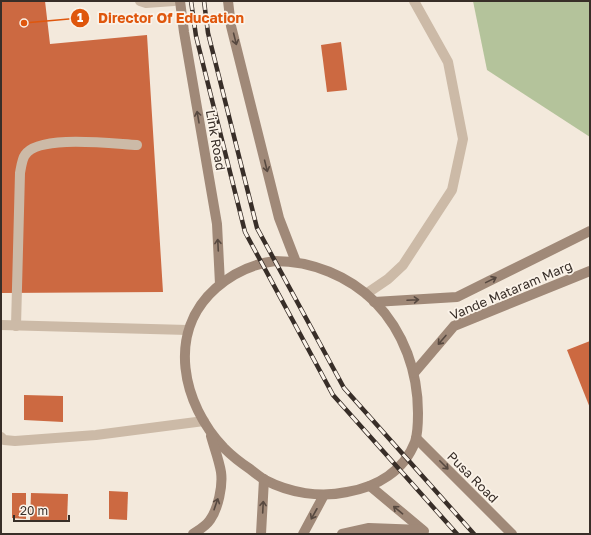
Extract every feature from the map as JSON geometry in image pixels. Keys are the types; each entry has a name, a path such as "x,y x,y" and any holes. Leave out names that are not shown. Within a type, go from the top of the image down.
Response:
{"main road":[{"name":"Link Road","path":"180,1 217,224 220,284"},
{"path":"228,1 231,26 279,218 296,262"},
{"name":"Vande Mataram Marg","path":"374,302 456,297 590,231"},
{"path":"275,261 296,262 318,268 338,276 366,294 374,302 386,315 399,335 411,362 414,373 418,405 416,438 409,454 400,466 386,478 370,486 347,492 324,495 291,490 264,479 232,456 216,439 193,397 187,372 185,351 188,330 193,317 201,305 220,284 237,272 256,264 275,261"},
{"name":"Vande Mataram Marg","path":"414,373 454,326 590,271"},
{"path":"193,534 210,520 219,497 221,473 207,425"},
{"name":"Pusa Road","path":"416,438 512,534"},
{"path":"261,534 264,479"},
{"path":"370,486 425,532"},
{"path":"303,534 324,495"},
{"path":"342,534 369,528 425,532"}],"street":[{"path":"140,1 146,3 174,1"},
{"path":"366,294 388,279 403,265 452,190 463,139 448,62 414,1"},
{"path":"16,326 20,173 25,155 34,147 45,143 75,142 137,146"},
{"path":"1,325 188,330"},
{"path":"1,437 4,440 15,441 96,436 207,425"}],"green space":[{"path":"473,1 590,1 590,137 487,70"}],"building":[{"path":"1,1 45,1 50,44 147,35 163,292 1,293"},
{"path":"341,42 347,90 327,92 321,45"},
{"path":"590,341 590,408 567,350"},
{"path":"24,395 63,396 63,422 24,420"},
{"path":"109,491 128,492 127,520 109,519"},
{"path":"12,493 26,493 26,519 12,518"},
{"path":"31,493 68,494 67,522 30,521"}],"railway":[{"path":"191,1 196,36 245,232 333,395 457,534"},
{"path":"204,1 208,33 257,228 344,388 474,534"}],"place":[{"name":"Director Of Education","path":"24,23"}]}
